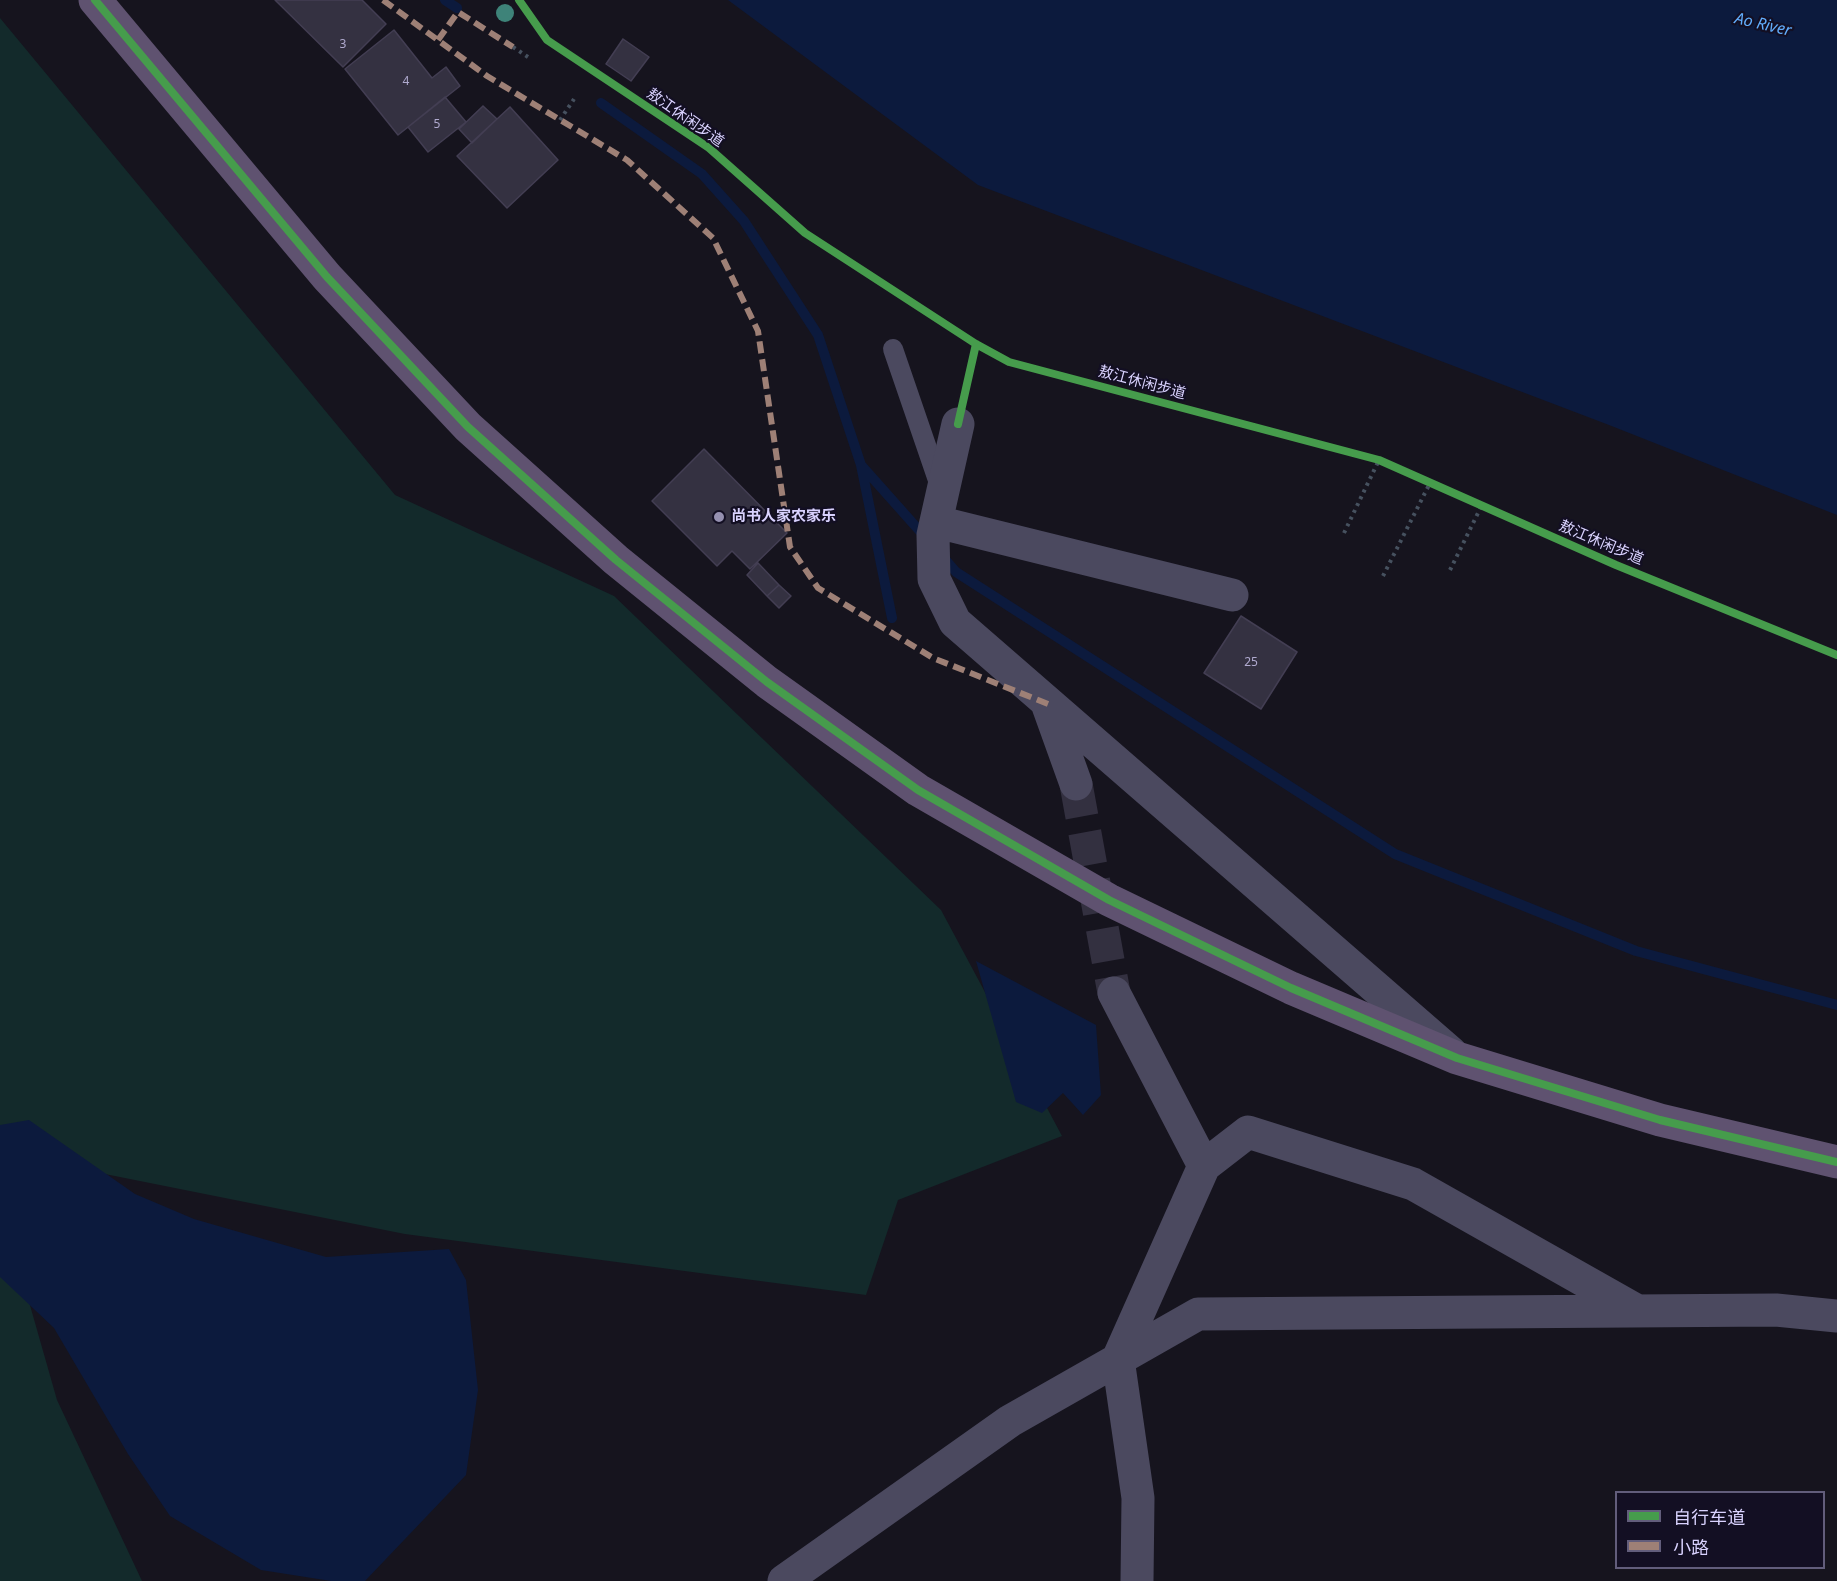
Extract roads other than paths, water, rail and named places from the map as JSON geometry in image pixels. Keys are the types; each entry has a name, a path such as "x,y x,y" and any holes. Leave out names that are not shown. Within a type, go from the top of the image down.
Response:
{"main road":[{"path":"95,0 327,277 468,427 615,561 767,682 918,790 1109,900 1291,988 1457,1058 1660,1120 1837,1162"}],"street":[{"path":"958,424 938,517 934,579 955,622 1457,1058"},
{"path":"938,517 1232,595"},
{"path":"1048,704 1076,784"},
{"path":"1114,993 1204,1166"},
{"path":"1137,1581 1138,1498 1118,1359 1204,1166 1248,1132 1413,1184 1637,1311"},
{"path":"784,1581 1010,1421 1198,1314 1776,1310 1837,1316"}],"lane":[{"path":"893,349 938,517"}],"water":[{"name":"Ao River","path":"728,0 1837,0 1837,515 1609,425 978,185"},
{"path":"976,961 1096,1025 1101,1095 1083,1115 1063,1093 1042,1113 1016,1102"},
{"path":"29,1120 135,1194 194,1219 326,1257 449,1249 466,1280 478,1390 466,1475 365,1581 331,1581 261,1570 170,1516 128,1454 54,1328 0,1277 0,1125"}],"waterway":[{"path":"445,0 457,8"},
{"path":"601,103 702,174 744,221 818,335 861,465 926,538"},
{"path":"861,465 892,618"},
{"path":"942,556 956,572 1395,854 1636,951 1837,1005"}],"tunnel":[{"path":"1076,784 1114,993"}],"place":[{"name":"尚书人家农家乐","path":"719,517"}]}
